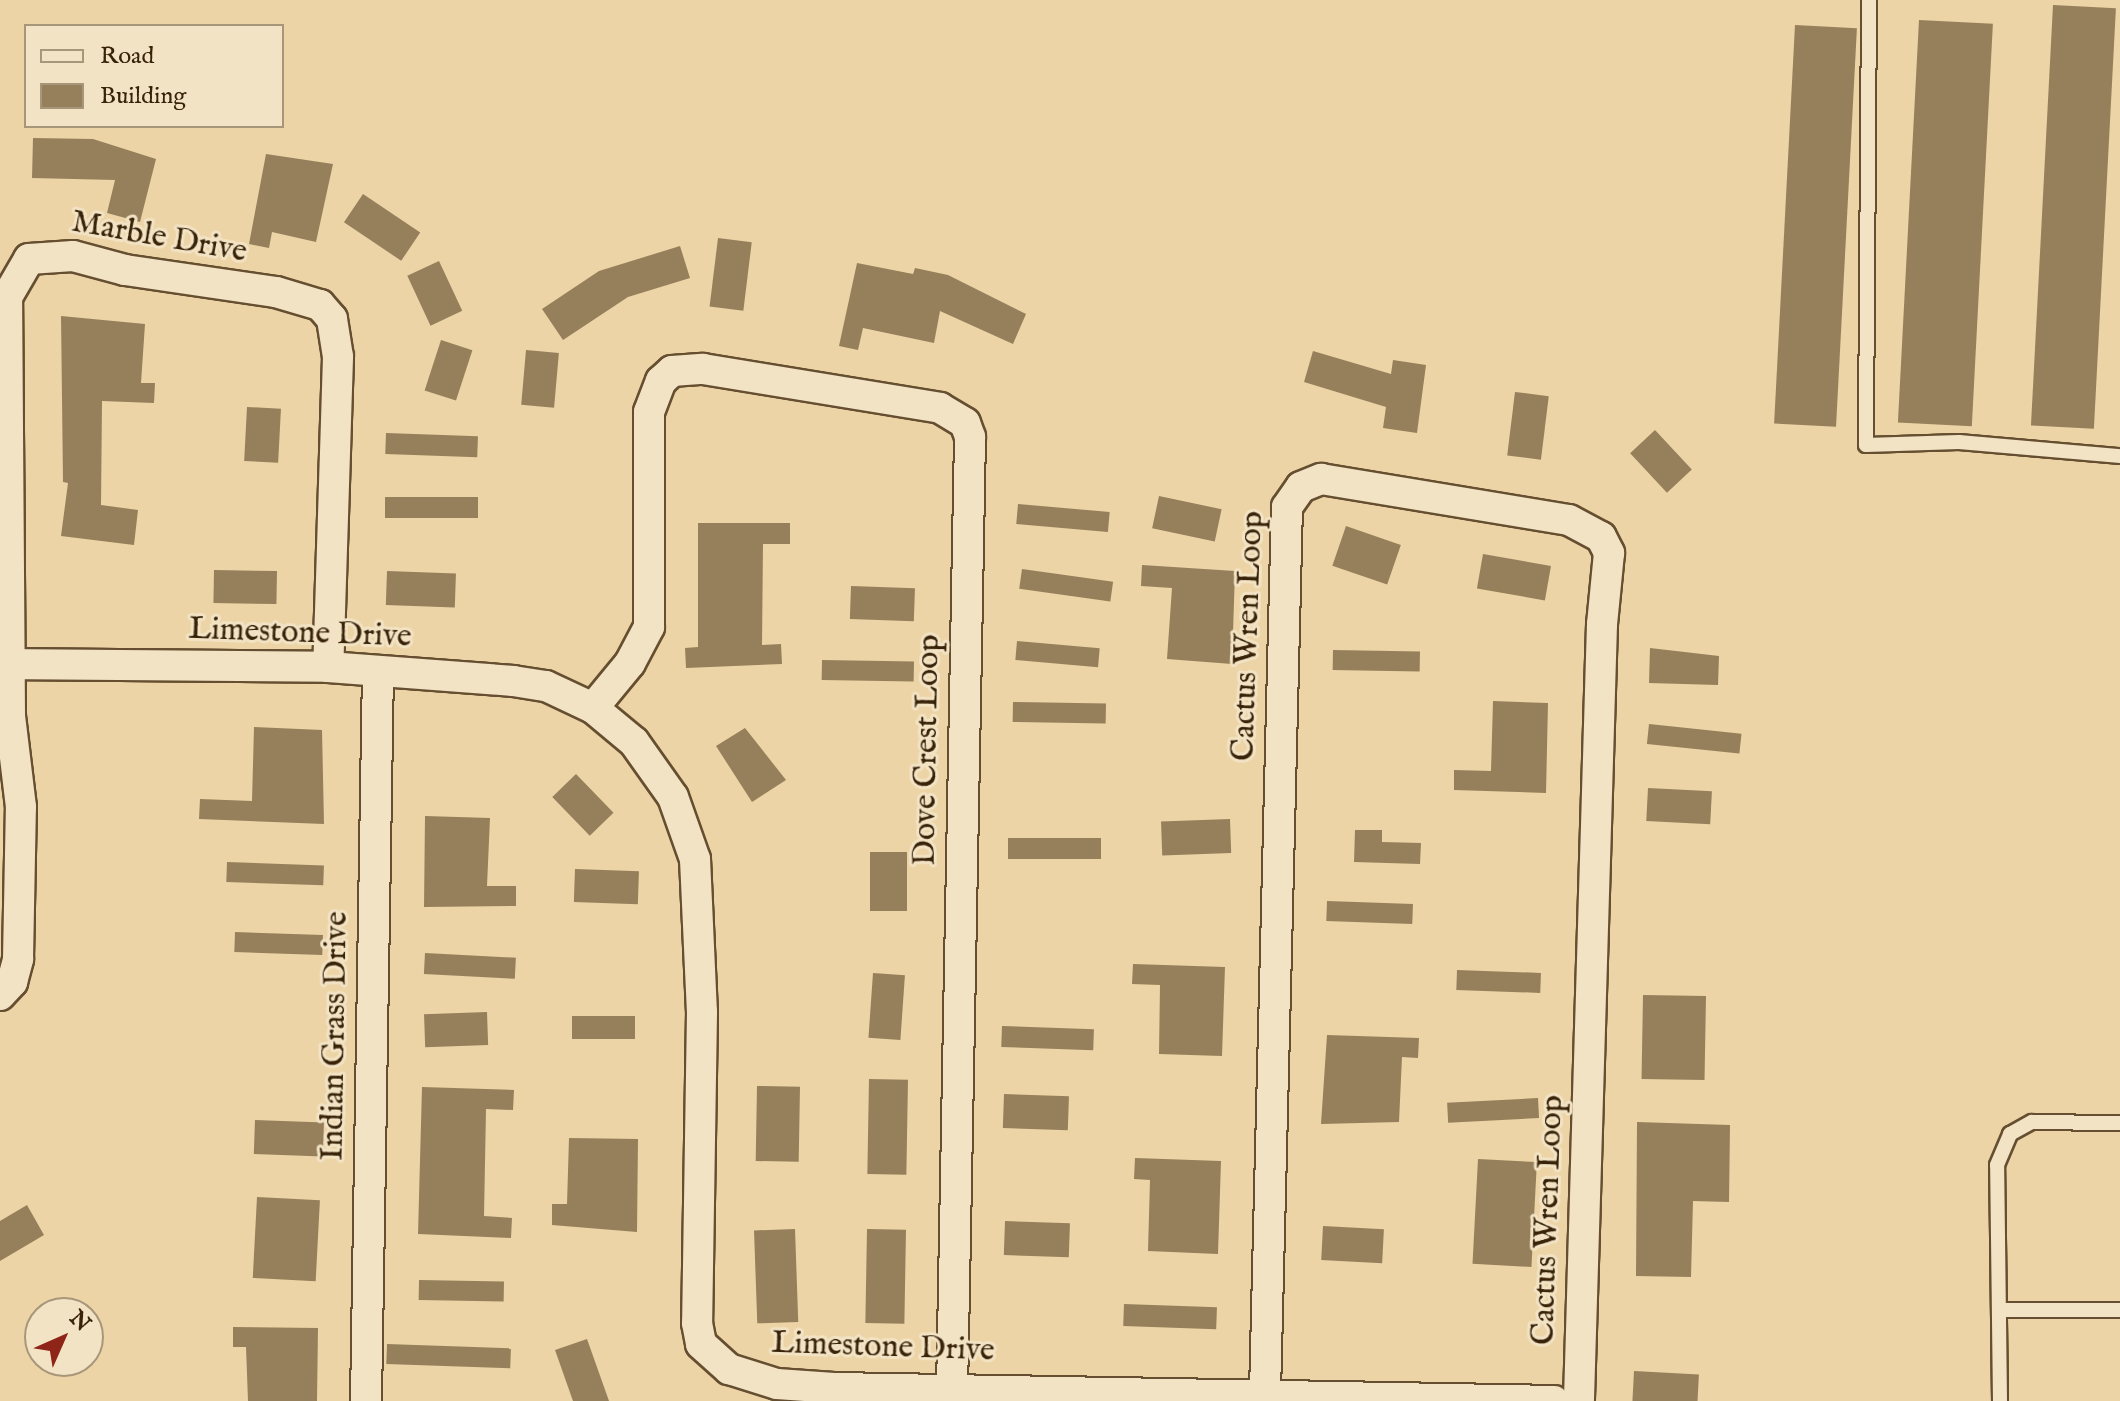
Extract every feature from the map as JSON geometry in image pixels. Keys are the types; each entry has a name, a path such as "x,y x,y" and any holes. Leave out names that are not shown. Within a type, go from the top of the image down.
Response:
{"street":[{"name":"Marble Drive","path":"6,664 7,297 29,259 55,255 276,292 320,305 332,319 338,357 328,667"},
{"name":"Dove Crest Loop","path":"593,708 630,663 649,627 649,412 672,371 703,369 940,408 965,423 970,437 952,1388"},
{"name":"Cactus Wren Loop","path":"1265,1393 1287,507 1301,487 1321,479 1569,520 1601,537 1609,553 1602,624 1579,1401"},
{"name":"Limestone Drive","path":"6,664 328,667 546,686 593,708 634,742 660,773 695,859 702,1012 697,1323 701,1344 729,1369 777,1384 1554,1401"},
{"path":"0,995 12,982 18,959 21,807 6,664"},
{"name":"Indian Grass Drive","path":"366,1401 378,673"}],"lane":[{"path":"1869,0 1866,445 1959,442 2120,456"},
{"path":"2000,1401 1997,1165 2010,1134 2032,1122 2120,1123"},
{"path":"2000,1310 2120,1310"}],"building":[{"path":"2053,5 2116,8 2094,429 2031,425"},
{"path":"1919,20 1993,24 1972,426 1898,422"},
{"path":"1795,25 1857,28 1836,427 1774,423"},
{"path":"33,138 93,139 156,159 140,222 107,213 115,180 32,178"},
{"path":"266,154 333,164 316,242 272,232 269,248 249,244"},
{"path":"363,194 420,233 401,261 344,222"},
{"path":"718,238 752,242 743,311 710,306"},
{"path":"680,246 690,278 628,297 563,340 542,309 599,271"},
{"path":"439,261 462,311 431,326 407,276"},
{"path":"857,263 913,274 915,268 948,275 1026,314 1013,344 940,311 934,343 863,328 858,350 839,346"},
{"path":"61,316 145,324 141,383 155,383 154,403 102,401 101,505 138,510 134,545 61,536 68,483 63,482"},
{"path":"441,340 472,350 456,401 425,390"},
{"path":"526,350 559,353 554,408 521,405"},
{"path":"1313,351 1391,374 1393,360 1426,365 1417,433 1383,428 1386,407 1304,382"},
{"path":"1515,392 1549,396 1541,460 1507,456"},
{"path":"247,407 281,409 278,463 244,461"},
{"path":"1655,430 1692,469 1667,493 1630,453"},
{"path":"386,433 478,436 477,457 385,454"},
{"path":"1159,496 1222,509 1215,542 1152,528"},
{"path":"385,497 478,497 478,518 385,518"},
{"path":"1018,504 1110,512 1108,532 1016,524"},
{"path":"698,523 790,523 790,544 763,544 762,645 781,644 782,664 686,668 685,648 698,647"},
{"path":"1346,526 1401,545 1387,585 1332,566"},
{"path":"1483,554 1551,566 1545,600 1477,588"},
{"path":"1142,565 1235,571 1232,664 1167,659 1172,588 1141,586"},
{"path":"1022,569 1113,582 1110,602 1019,589"},
{"path":"214,570 277,571 276,604 213,603"},
{"path":"387,571 456,573 455,607 386,605"},
{"path":"851,586 915,588 914,621 850,619"},
{"path":"1017,641 1100,648 1098,667 1015,660"},
{"path":"1650,648 1719,656 1718,685 1649,683"},
{"path":"1333,650 1420,652 1420,672 1333,670"},
{"path":"822,660 914,662 914,682 822,680"},
{"path":"1493,701 1548,703 1546,793 1454,790 1454,770 1491,771"},
{"path":"1013,702 1106,704 1106,724 1013,722"},
{"path":"1649,724 1741,734 1739,754 1647,744"},
{"path":"254,727 322,730 324,824 199,819 200,799 252,801"},
{"path":"745,728 786,780 752,802 716,746"},
{"path":"576,774 614,813 590,836 552,797"},
{"path":"1648,788 1712,791 1710,824 1646,821"},
{"path":"425,816 490,818 487,886 516,886 516,906 424,907"},
{"path":"1230,819 1231,853 1162,855 1161,821"},
{"path":"1355,830 1382,830 1382,842 1421,843 1420,864 1354,862"},
{"path":"1008,838 1101,838 1101,859 1008,859"},
{"path":"870,852 907,852 907,911 870,911"},
{"path":"227,862 324,865 323,885 226,882"},
{"path":"575,869 639,871 638,904 574,902"},
{"path":"1327,901 1413,904 1412,924 1326,921"},
{"path":"235,932 323,935 322,955 234,952"},
{"path":"425,953 516,958 515,979 424,974"},
{"path":"1133,964 1225,967 1222,1056 1159,1054 1160,985 1132,984"},
{"path":"1457,970 1541,973 1540,993 1456,990"},
{"path":"873,973 905,975 900,1040 868,1038"},
{"path":"1643,995 1706,996 1705,1080 1642,1079"},
{"path":"487,1012 488,1045 425,1047 424,1014"},
{"path":"572,1016 635,1016 635,1039 572,1039"},
{"path":"1002,1026 1094,1029 1093,1050 1001,1047"},
{"path":"1327,1035 1419,1038 1418,1058 1402,1057 1399,1122 1321,1124"},
{"path":"869,1079 908,1080 906,1175 867,1174"},
{"path":"757,1086 800,1087 799,1162 756,1161"},
{"path":"422,1087 514,1090 513,1110 486,1109 484,1216 512,1218 511,1238 418,1234"},
{"path":"1004,1094 1069,1096 1068,1130 1003,1128"},
{"path":"1538,1098 1539,1118 1448,1123 1447,1103"},
{"path":"255,1120 324,1122 323,1156 254,1154"},
{"path":"1637,1122 1730,1125 1729,1202 1693,1201 1691,1277 1636,1276"},
{"path":"569,1138 638,1139 637,1232 552,1225 552,1204 567,1204"},
{"path":"1135,1158 1221,1161 1218,1254 1148,1251 1150,1180 1134,1179"},
{"path":"1478,1159 1537,1162 1531,1267 1473,1264"},
{"path":"257,1197 320,1200 316,1281 253,1278"},
{"path":"27,1205 44,1235 0,1261 0,1221"},
{"path":"1005,1221 1070,1223 1069,1257 1004,1255"},
{"path":"1323,1226 1384,1229 1382,1263 1321,1260"},
{"path":"795,1229 798,1322 757,1323 754,1230"},
{"path":"867,1229 906,1230 904,1324 865,1323"},
{"path":"419,1280 504,1281 504,1301 419,1300"},
{"path":"1124,1304 1217,1307 1216,1329 1123,1326"},
{"path":"233,1327 318,1328 317,1401 248,1401 246,1347 233,1347"},
{"path":"587,1339 609,1401 573,1401 555,1350"},
{"path":"387,1344 511,1348 510,1368 386,1364"},
{"path":"1634,1371 1699,1374 1698,1401 1632,1401"}]}
